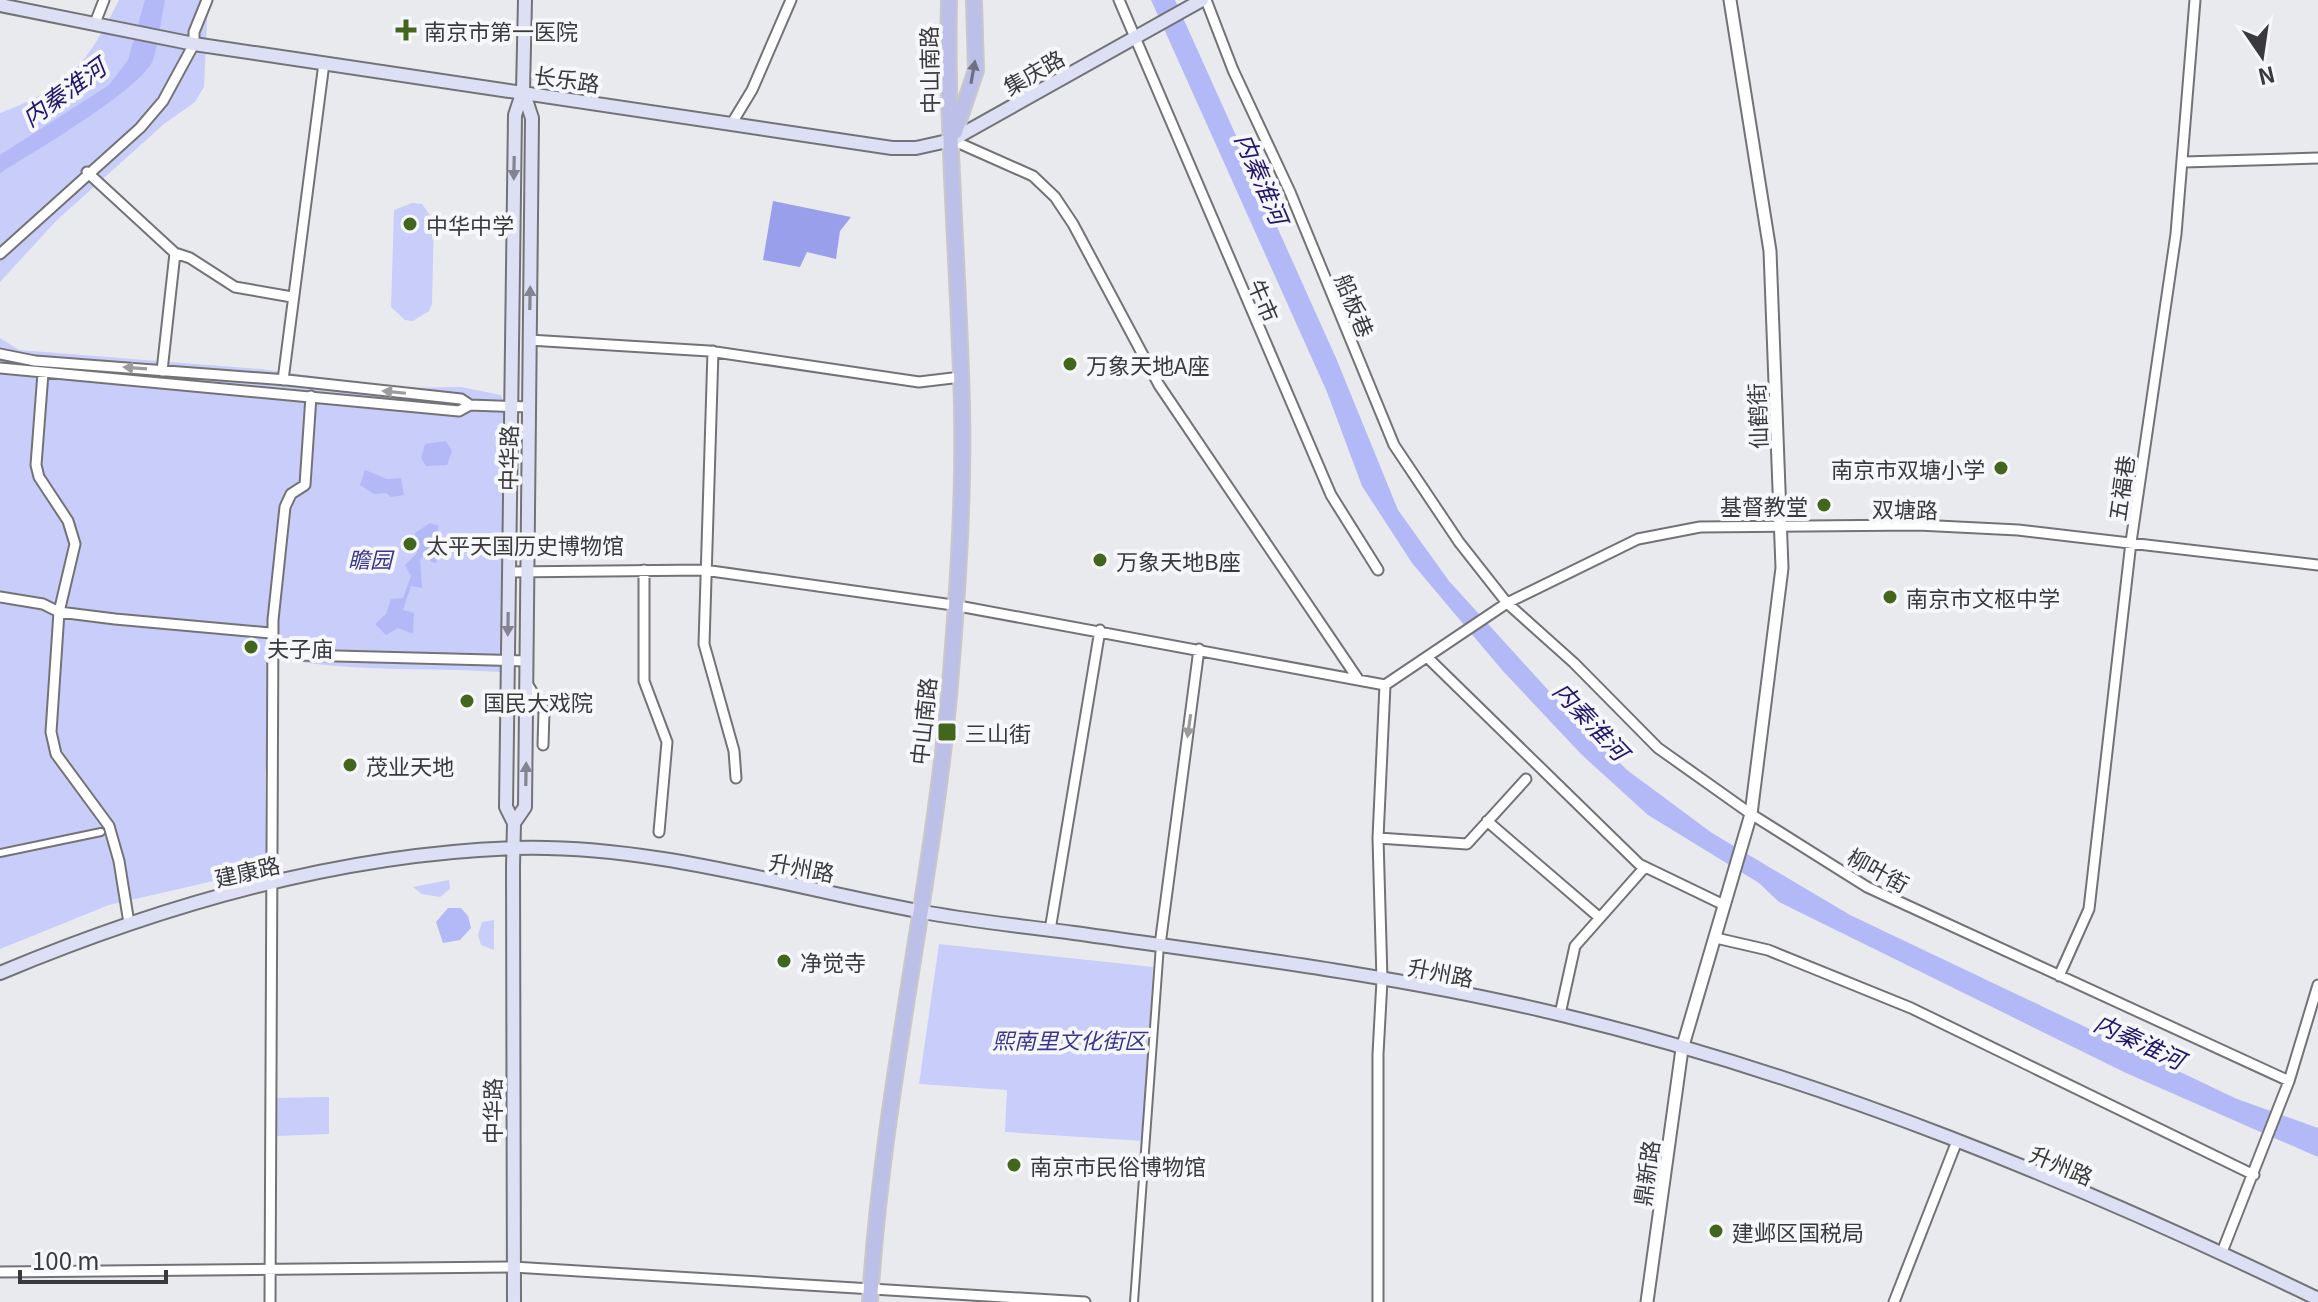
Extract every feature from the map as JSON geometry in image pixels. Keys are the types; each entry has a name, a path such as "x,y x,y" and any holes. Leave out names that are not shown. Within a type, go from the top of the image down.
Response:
{"main road":[{"name":"中华路","path":"514,1302 514,823 506,807 515,115 523,91 525,0"},
{"name":"中山南路","path":"870,1296 949,696 962,479 961,377 947,83 949,0"},
{"name":"中山南路","path":"952,140 976,70 974,0"},
{"name":"集庆路","path":"952,140 1133,36 1199,2"},
{"path":"0,5 99,25"},
{"name":"长乐路","path":"99,25 176,41 194,38 324,63 892,148 916,148 952,140"},
{"name":"中华路","path":"514,823 525,807 527,681 532,118 523,91"},
{"name":"升州路","path":"513,849 621,852 920,912 1382,980 1560,1014 1830,1092 1957,1141 2222,1252 2318,1299"},
{"name":"建康路","path":"0,973 129,923 272,884 389,862 513,849"}],"street":[{"path":"99,25 104,0"},
{"path":"0,254 87,172 140,128 163,101 194,38 207,0"},
{"path":"732,123 752,90 791,0"},
{"name":"牛市","path":"1119,0 1331,495 1378,570"},
{"name":"仙鹤街","path":"1724,905 1751,814 1782,568 1770,251 1730,0"},
{"name":"五福巷","path":"2059,976 2089,909 2131,542 2184,162 2195,0"},
{"name":"船板巷","path":"1199,2 1290,192 1394,445 1459,542 1506,603"},
{"path":"286,393 280,387 285,380 292,297 324,63"},
{"path":"952,140 1033,176 1060,203 1159,385 1358,679"},
{"path":"2184,162 2318,158"},
{"path":"87,172 175,253 190,258 235,287 292,297"},
{"path":"162,371 175,253"},
{"path":"529,340 713,351 919,382 961,377"},
{"path":"713,351 704,644 734,751 736,778"},
{"path":"0,354 35,361 285,380 461,399 470,405"},
{"path":"0,368 459,411 470,405 528,407"},
{"path":"43,373 36,465 39,477 68,521 75,544 59,612 51,719 54,745 60,760 109,826 116,843 129,923"},
{"path":"268,392 275,386 269,379"},
{"path":"270,1302 273,636 279,538 291,494 305,485 311,396"},
{"name":"双塘路","path":"1428,658 1506,603 1638,539 1700,527 1918,525 2018,530 2318,565"},
{"path":"644,570 644,681 667,742 659,832"},
{"path":"509,572 704,570 953,605 1385,685 1428,658 1645,867 1724,905 1682,1049"},
{"path":"0,597 43,604 59,612 211,626 273,636"},
{"name":"柳叶街","path":"1506,603 1574,663 1658,748 1751,814 1867,887 2287,1086"},
{"path":"1050,930 1100,630"},
{"path":"273,636 278,646 298,655 527,661"},
{"path":"1134,1302 1160,945 1199,649"},
{"path":"527,681 544,711 543,745"},
{"path":"1378,1302 1378,1069 1382,980 1378,838 1385,685"},
{"path":"1378,838 1467,844 1526,779"},
{"path":"1487,821 1600,918"},
{"path":"0,853 101,832"},
{"path":"1560,1014 1575,946 1645,867"},
{"path":"1716,938 1768,950 1911,1008 2254,1175"},
{"path":"2222,1252 2287,1086 2318,985"},
{"name":"鼎新路","path":"1647,1302 1682,1049"},
{"path":"1894,1302 1957,1141"},
{"path":"0,1272 513,1267 870,1296 1085,1302"}],"green space":[{"path":"119,0 208,0 204,87 195,102 164,124 57,220 0,282 0,113 43,94 73,71 96,41"},
{"path":"412,203 422,204 434,221 432,304 429,311 413,321 405,320 391,307 394,210"},
{"name":"夫子庙","path":"0,338 19,350 260,369 402,388 461,387 501,395 513,425 500,672 354,667 267,656 271,740 265,773 266,869 109,905 0,949"},
{"path":"449,880 450,889 440,897 422,894 413,887"},
{"path":"494,920 494,950 481,945 478,935 482,922"},
{"name":"熙南里文化街区","path":"939,944 1153,967 1143,1141 1005,1132 1007,1090 919,1084"},
{"path":"329,1097 329,1134 275,1136 274,1098"}],"shaded area":[{"path":"145,0 165,0 155,53 145,72 84,120 0,173 0,155 109,85 128,60"},
{"path":"1151,0 1175,0 1336,358 1398,510 1449,581 1559,702 1627,770 1712,833 1850,915 2237,1099 2318,1128 2318,1157 2126,1073 1779,902 1759,883 1648,815 1582,755 1502,670 1412,563 1362,486 1327,392"},
{"path":"773,201 851,217 840,231 836,259 807,252 800,267 763,260"},
{"path":"446,441 452,451 447,465 426,466 421,458 425,444"},
{"path":"365,470 387,479 401,478 404,495 391,497 386,493 374,494 360,485"},
{"path":"430,523 438,526 440,551 436,563 431,562 427,554 420,559 422,588 411,586 403,610 414,613 413,634 398,628 386,635 375,624 386,614 391,599 403,598 411,576 405,565 417,553 415,533"},
{"path":"448,908 461,908 468,916 471,928 460,940 443,943 436,922"}],"place":[{"name":"南京市第一医院","path":"406,30"},
{"name":"中华中学","path":"410,224"},
{"name":"万象天地A座","path":"1070,364"},
{"name":"南京市双塘小学","path":"2001,468"},
{"name":"基督教堂","path":"1824,505"},
{"name":"太平天国历史博物馆","path":"410,544"},
{"name":"万象天地B座","path":"1100,560"},
{"name":"南京市文枢中学","path":"1890,597"},
{"name":"夫子庙","path":"251,647"},
{"name":"国民大戏院","path":"467,701"},
{"name":"三山街","path":"947,732"},
{"name":"茂业天地","path":"350,765"},
{"name":"净觉寺","path":"784,961"},
{"name":"南京市民俗博物馆","path":"1014,1165"},
{"name":"建邺区国税局","path":"1716,1231"}],"water label":[{"name":"内秦淮河","path":"63,91"},
{"name":"内秦淮河","path":"1263,178"},
{"name":"内秦淮河","path":"1592,720"},
{"name":"内秦淮河","path":"2140,1040"}],"park label":[{"name":"瞻园","path":"370,558"}]}
